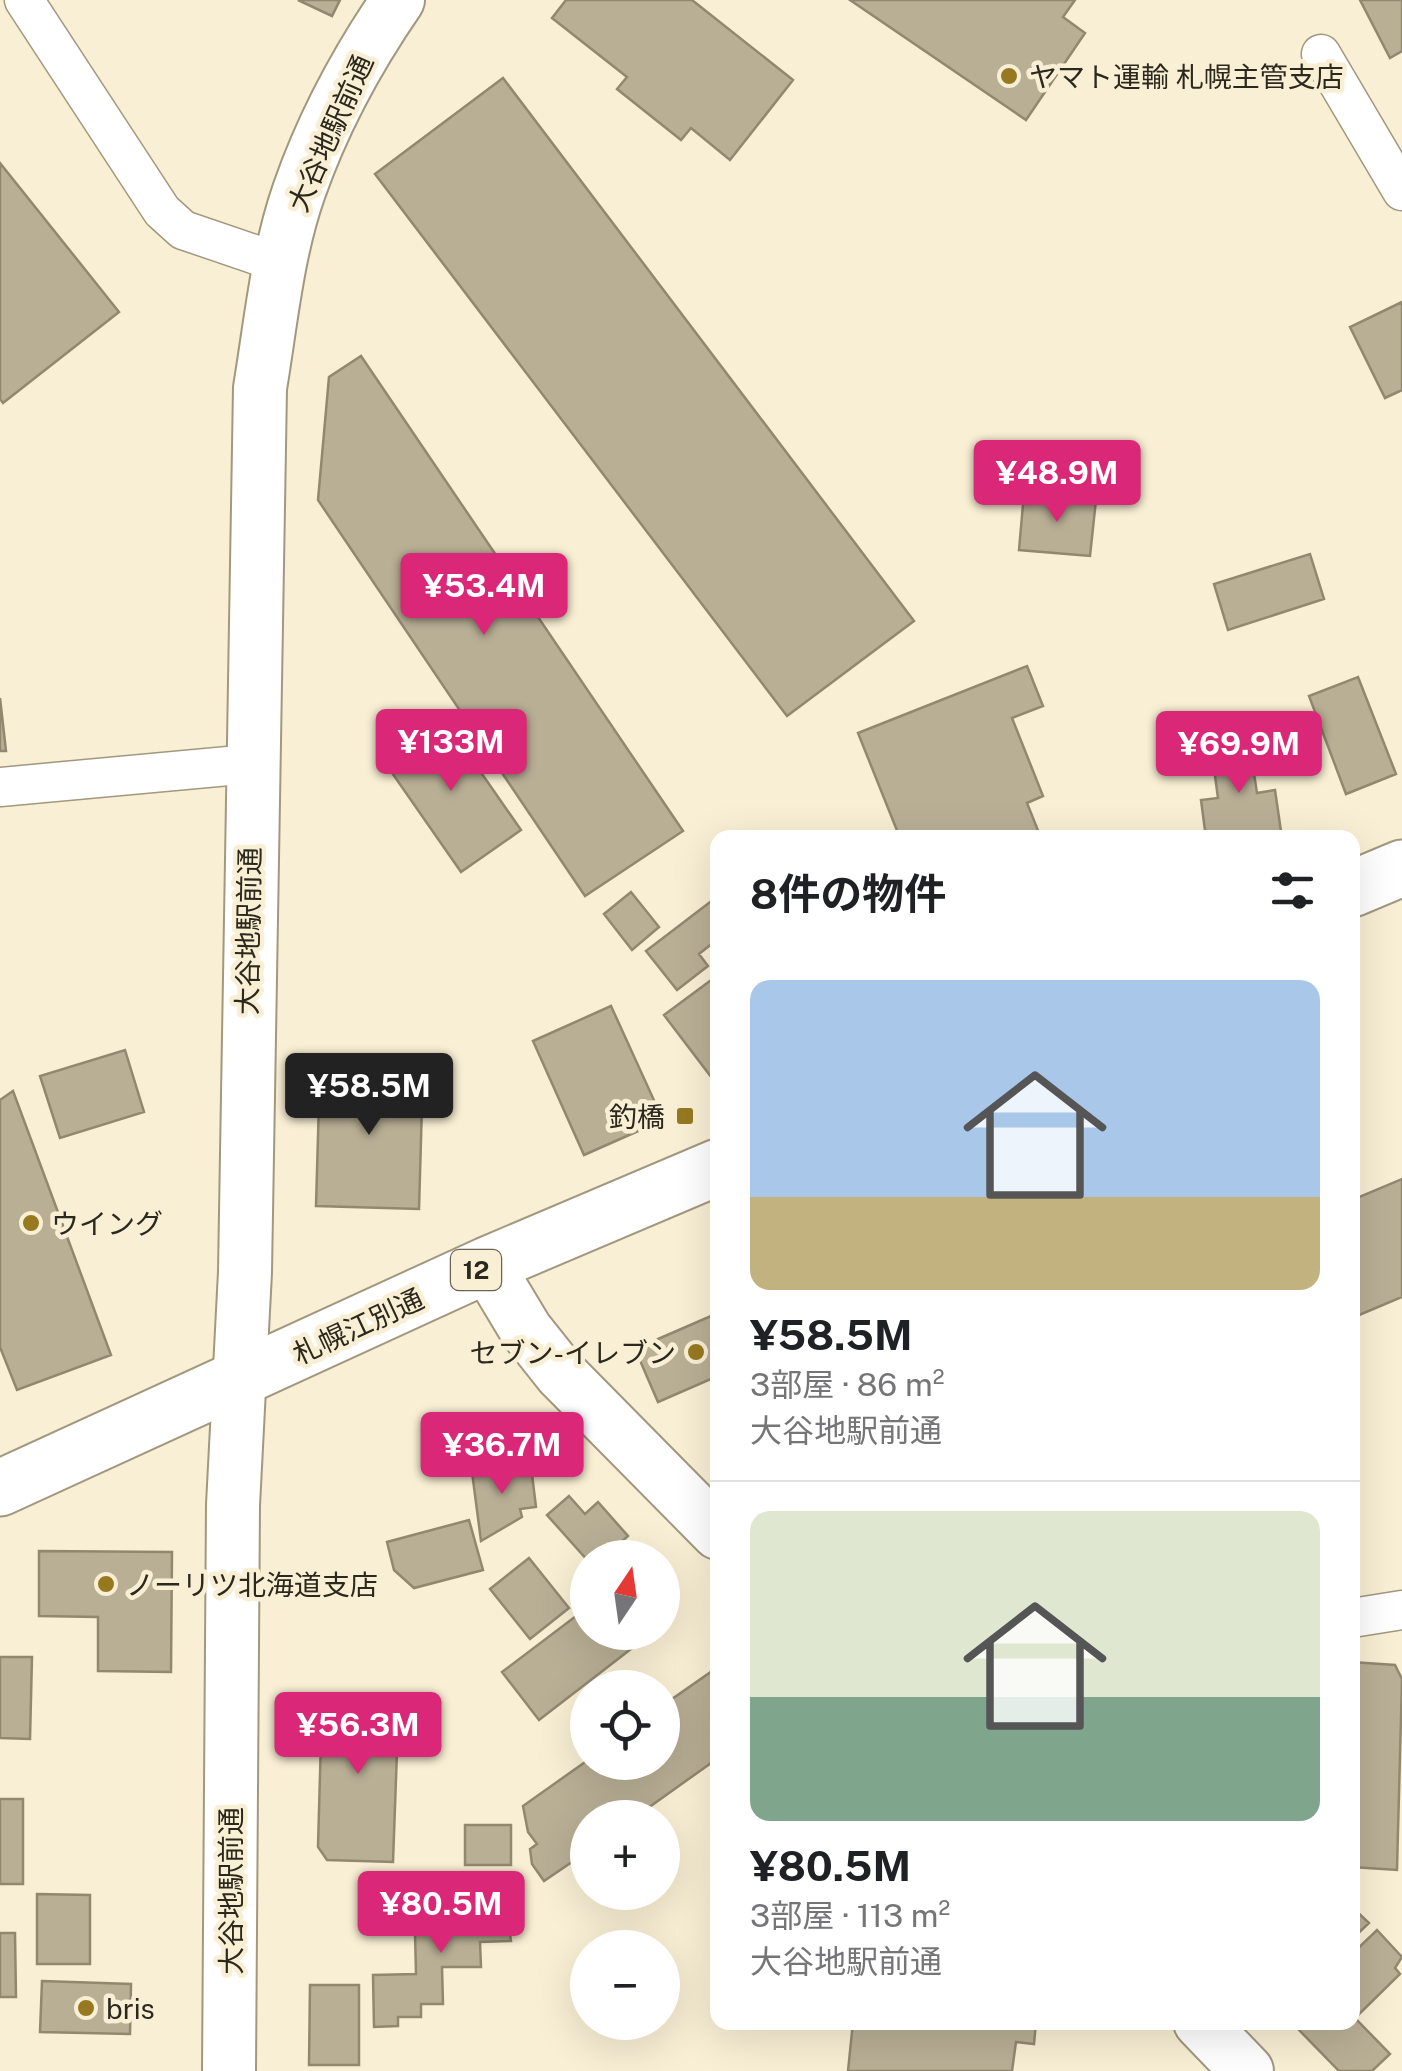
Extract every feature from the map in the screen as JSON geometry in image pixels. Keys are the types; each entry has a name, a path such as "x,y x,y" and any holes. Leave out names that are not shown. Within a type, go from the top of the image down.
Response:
{"highway":[{"path":"1360,886 1402,868"},
{"name":"札幌江別通","path":"0,1488 487,1265 710,1170"}],"street":[{"path":"24,0 162,212 183,230 280,263"},
{"name":"大谷地駅前通","path":"229,2071 233,1505 244,1272 250,764 260,388 280,263 299,192 331,117 398,0"},
{"path":"1321,54 1402,191"},
{"path":"0,787 250,764"},
{"path":"487,1265 526,1330 561,1374 710,1525"},
{"path":"1360,1617 1402,1610"},
{"path":"1208,2030 1247,2071"}],"building":[{"path":"298,0 340,0 332,16"},
{"path":"566,0 692,0 793,80 730,160 691,128 681,140 617,89 627,77 552,18"},
{"name":"ヤマト運輸 札幌主管支店","path":"850,0 1075,0 1063,17 1085,33 1026,120"},
{"path":"1360,0 1402,0 1402,51 1390,58"},
{"path":"503,78 914,621 787,716 375,174"},
{"path":"0,163 119,312 3,403 0,399"},
{"path":"1402,302 1402,390 1385,398 1350,327"},
{"path":"361,356 683,831 585,896 318,500 329,377"},
{"path":"1024,493 1096,500 1090,556 1019,550"},
{"path":"1310,554 1324,599 1228,630 1214,584"},
{"path":"1027,666 1043,706 1012,718 1043,796 1027,803 1038,830 897,830 858,733"},
{"path":"1358,677 1396,774 1346,794 1309,696"},
{"path":"0,698 6,751 0,751"},
{"path":"441,715 521,830 461,872 381,757"},
{"path":"1248,734 1257,793 1275,790 1281,830 1205,830 1201,800 1218,798 1210,739"},
{"path":"631,892 659,927 632,950 604,914"},
{"path":"710,902 710,945 699,954 708,966 677,990 646,951"},
{"path":"710,981 710,1075 664,1015"},
{"path":"611,1006 663,1120 584,1155 533,1041"},
{"path":"125,1050 144,1112 60,1138 40,1076"},
{"path":"320,1067 423,1070 419,1209 316,1206"},
{"name":"ウイング","path":"13,1091 111,1355 17,1390 0,1347 0,1100"},
{"path":"1402,1179 1402,1297 1360,1315 1360,1197"},
{"path":"710,1316 710,1379 658,1402 635,1349"},
{"path":"531,1466 536,1507 520,1509 522,1517 481,1541 472,1472"},
{"path":"569,1496 585,1514 598,1502 628,1536 624,1540 570,1541 547,1515"},
{"path":"469,1520 483,1570 414,1588 394,1570 387,1542"},
{"name":"ノーリツ北海道支店","path":"39,1551 172,1552 171,1672 98,1671 98,1617 39,1616"},
{"path":"529,1558 569,1608 530,1639 490,1589"},
{"path":"570,1621 570,1650 630,1650 604,1670 570,1670 570,1696 539,1720 502,1672"},
{"path":"0,1657 32,1657 30,1739 0,1738"},
{"path":"1360,1663 1395,1665 1402,1679 1397,1870 1360,1868"},
{"path":"710,1673 710,1764 659,1800 570,1800 570,1863 544,1881 532,1864 530,1849 537,1844 528,1832 523,1806 570,1773 570,1780 680,1780 680,1693"},
{"path":"330,1694 399,1696 393,1862 327,1860 318,1847 322,1703"},
{"path":"0,1799 23,1799 23,1884 0,1884"},
{"path":"465,1825 511,1825 511,1865 465,1865"},
{"path":"504,1893 511,1941 480,1942 481,1967 442,1967 443,2004 421,2004 421,2017 398,2017 398,2026 374,2027 373,1975 416,1974 415,1933 434,1933 434,1922 445,1922 444,1909 456,1908 456,1894"},
{"path":"37,1894 90,1895 90,1964 37,1964"},
{"path":"1360,1915 1369,1923 1360,1931"},
{"path":"1377,1930 1402,1957 1395,1968 1400,1974 1360,2013 1360,1946"},
{"path":"0,1933 15,1933 16,1997 0,1997"},
{"name":"bris","path":"42,1981 131,1984 130,2034 40,2032"},
{"path":"310,1985 359,1985 359,2065 309,2065"},
{"path":"1360,2023 1390,2054 1372,2071 1339,2071 1299,2030 1360,2030"},
{"path":"852,2030 1035,2030 1034,2044 1016,2042 1012,2071 848,2071"}],"place":[{"name":"ヤマト運輸 札幌主管支店","path":"1009,76"},
{"name":"釣橋","path":"685,1116"},
{"name":"ウイング","path":"31,1223"},
{"name":"セブン-イレブン","path":"696,1352"},
{"name":"ノーリツ北海道支店","path":"106,1584"},
{"name":"bris","path":"86,2008"}]}
